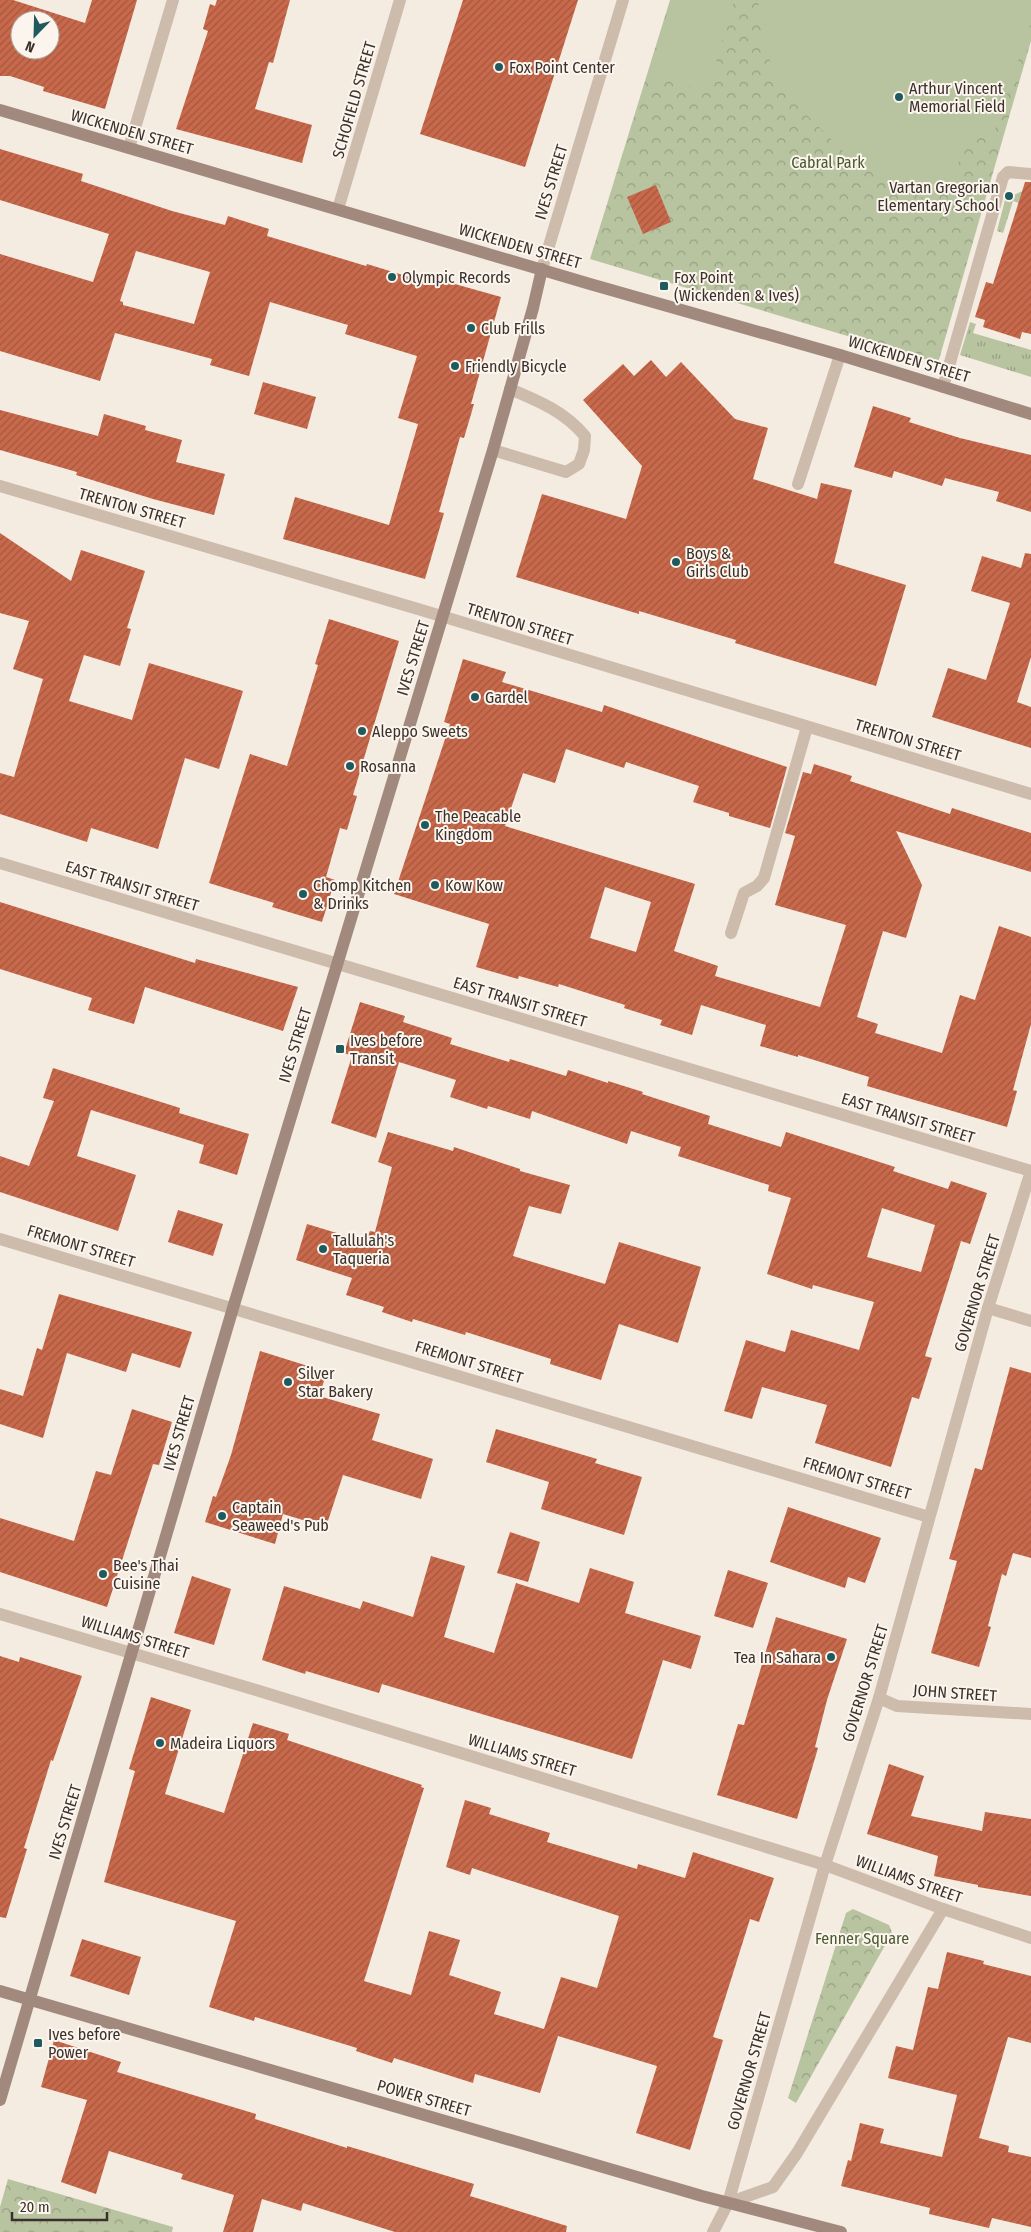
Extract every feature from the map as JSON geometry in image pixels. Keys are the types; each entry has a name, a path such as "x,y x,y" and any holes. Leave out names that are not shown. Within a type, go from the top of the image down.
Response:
{"street":[{"path":"129,148 173,0"},
{"name":"SCHOFIELD STREET","path":"338,209 400,0"},
{"name":"IVES STREET","path":"0,2100 232,1308 493,450 542,269 623,0"},
{"name":"WICKENDEN STREET","path":"0,110 840,355 1031,414"},
{"path":"943,387 1003,178 1008,172 1031,174"},
{"path":"798,484 840,355"},
{"path":"493,450 566,472 579,464 584,450 585,436 574,422 546,404 510,390"},
{"name":"TRENTON STREET","path":"0,486 1031,794"},
{"path":"731,932 744,893 757,886 764,878 807,727"},
{"name":"EAST TRANSIT STREET","path":"0,863 1031,1171"},
{"name":"GOVERNOR STREET","path":"713,2232 728,2203 825,1865 880,1698 988,1308 1031,1171"},
{"name":"FREMONT STREET","path":"0,1238 930,1517"},
{"path":"988,1308 1031,1321"},
{"name":"WILLIAMS STREET","path":"0,1614 825,1865 943,1909 1031,1938"},
{"name":"JOHN STREET","path":"880,1698 897,1706 1031,1714"},
{"path":"728,2203 773,2187 797,2153 943,1909"},
{"name":"POWER STREET","path":"0,1991 728,2203 841,2232"}],"green space":[{"name":"Cabral Park","path":"670,0 1031,0 1031,41 938,363 590,259"},
{"path":"671,0 734,0 708,91 649,74"},
{"name":"Arthur Vincent Memorial Field","path":"758,0 1031,0 1031,22 995,129 970,142 935,203 893,185 868,169 842,150 805,113 779,81 763,44"},
{"path":"1031,189 1031,207 1013,201 1003,233 997,231 1005,200 1020,192"},
{"path":"970,322 976,324 973,333 1031,350 1031,377 960,355"},
{"name":"Fenner Square","path":"853,1909 889,1925 892,1933 796,2103 788,2098 846,1913"},
{"path":"8,2179 173,2227 172,2232 0,2232 0,2207"}],"building":[{"path":"0,0 13,0 44,10 10,10 10,60 60,60 60,15 85,23 92,0 137,0 105,109 43,91 44,87 10,76 0,76"},
{"path":"217,0 290,0 273,63 269,62 255,109 312,125 302,163 176,129 208,31 203,29 210,4 215,6"},
{"name":"Fox Point Center","path":"463,0 578,0 525,167 420,134"},
{"path":"0,149 83,174 81,181 172,211 225,225 228,216 269,229 267,236 366,266 367,264 429,283 430,277 501,297 471,404 474,404 464,438 460,437 439,512 444,513 425,579 283,539 295,497 389,525 418,424 398,418 417,356 345,334 348,325 270,302 249,376 210,365 212,359 115,333 100,381 0,351 0,254 93,282 109,234 0,200","holes":["136,251 210,272 194,324 123,305 123,302 120,301"]},
{"path":"1025,182 1031,182 1031,334 1022,332 1020,339 983,327 985,320 975,317 986,282 993,284"},
{"path":"656,185 671,222 643,234 627,197"},
{"name":"Boys & Girls Club","path":"651,360 666,377 681,362 735,419 768,428 753,479 817,499 821,483 852,490 834,563 906,585 876,686 735,643 736,640 639,611 639,614 516,577 542,494 626,519 642,466 583,400 623,364 634,376"},
{"path":"263,382 316,397 307,429 254,414"},
{"path":"873,406 911,418 909,422 960,438 1031,455 1031,512 996,501 999,492 945,478 942,486 894,471 892,478 854,467"},
{"path":"0,410 98,436 104,414 146,426 145,430 182,440 176,462 225,474 214,515 153,499 76,475 77,472 0,450"},
{"path":"0,533 71,581 81,550 145,571 127,628 131,629 120,666 84,655 69,701 132,720 149,663 243,691 219,769 185,758 158,849 91,828 87,842 0,814 0,773 14,777 43,679 13,669 29,621 0,613"},
{"path":"1025,553 1031,554 1031,657 1017,702 1031,707 1031,748 932,717 948,668 986,680 1010,603 971,591 982,556 1021,568"},
{"path":"329,619 399,641 353,795 357,796 347,830 340,828 326,877 335,880 322,922 272,907 274,903 209,883 250,754 287,766 318,665 315,664"},
{"path":"463,659 506,672 502,682 602,712 604,705 787,767 770,828 729,816 729,813 693,802 699,786 626,762 624,768 566,749 555,783 523,773 505,826 695,884 674,951 718,966 715,976 820,1007 846,925 775,905 795,836 785,833 803,772 811,774 814,764 852,776 850,781 950,814 952,808 1031,833 1031,872 896,831 922,885 906,938 883,931 857,1017 878,1024 875,1033 942,1053 960,995 975,1000 999,926 1031,937 1031,1024 1013,1090 1017,1091 1007,1127 867,1086 869,1077 798,1055 798,1057 760,1046 766,1025 701,1005 692,1035 660,1025 662,1020 624,1008 625,1005 559,984 558,987 519,976 518,979 476,967 489,924 394,894 450,724 444,722","holes":["605,887 651,902 636,952 590,938"]},
{"path":"0,902 195,963 196,959 298,987 283,1031 145,987 134,1024 88,1010 92,998 0,969"},
{"path":"360,1002 405,1016 403,1022 452,1038 450,1044 509,1062 510,1059 566,1076 568,1070 608,1083 608,1081 710,1116 708,1124 781,1147 786,1132 895,1167 893,1171 948,1189 951,1181 987,1193 970,1244 961,1241 925,1356 932,1358 919,1399 912,1397 891,1467 815,1443 827,1405 762,1387 752,1419 724,1411 746,1340 785,1352 791,1330 859,1350 874,1302 813,1285 812,1289 767,1274 791,1198 768,1191 769,1185 678,1156 681,1147 631,1131 627,1144 532,1111 530,1119 488,1106 487,1109 450,1097 456,1080 399,1062 376,1138 331,1123 352,1056 344,1053","holes":["882,1208 935,1225 921,1272 867,1257"]},
{"path":"53,1068 180,1108 179,1113 249,1134 237,1175 199,1163 204,1145 91,1110 77,1156 136,1175 118,1231 0,1192 0,1156 29,1166 54,1101 43,1098"},
{"path":"388,1132 453,1151 454,1147 520,1169 520,1171 570,1185 561,1214 529,1206 513,1256 605,1284 619,1242 701,1267 678,1343 619,1324 601,1380 550,1364 551,1359 466,1332 465,1335 413,1319 412,1322 382,1312 384,1307 346,1295 352,1278 296,1260 307,1224 363,1241 364,1239 366,1240 370,1231 375,1232 392,1167 378,1162"},
{"path":"178,1210 223,1224 213,1256 168,1242"},
{"path":"59,1294 192,1332 180,1368 132,1353 126,1372 67,1353 43,1438 0,1424 0,1389 23,1396 37,1348 42,1350"},
{"path":"260,1351 327,1372 319,1396 380,1414 372,1440 433,1459 421,1499 343,1475 326,1527 283,1514 275,1544 205,1522 213,1496 216,1497 231,1455"},
{"path":"1010,1367 1031,1373 1031,1558 1013,1553 1006,1576 1002,1574 988,1626 991,1627 979,1667 931,1653 957,1561 949,1559 975,1468 982,1470"},
{"path":"132,1409 172,1422 159,1465 153,1464 107,1607 0,1572 0,1518 74,1541 96,1471 111,1475"},
{"path":"496,1429 597,1459 595,1463 642,1477 624,1535 541,1509 549,1482 486,1462"},
{"path":"788,1507 881,1538 865,1583 848,1577 845,1588 770,1562"},
{"path":"510,1532 540,1542 528,1582 497,1573"},
{"path":"431,1556 465,1566 444,1637 494,1653 516,1583 579,1603 590,1568 634,1582 625,1613 701,1636 691,1669 663,1660 632,1759 382,1684 379,1693 306,1671 305,1674 262,1660 284,1586 360,1609 363,1601 413,1617"},
{"path":"728,1570 768,1583 753,1628 714,1616"},
{"path":"192,1576 231,1589 214,1645 174,1633"},
{"path":"776,1617 847,1639 827,1700 815,1747 818,1748 797,1819 717,1795 738,1724 744,1725"},
{"path":"0,1656 19,1662 20,1657 82,1676 53,1761 51,1760 24,1848 27,1849 6,1918 0,1917"},
{"path":"151,1697 191,1710 165,1794 224,1813 253,1723 289,1734 287,1740 422,1785 421,1787 424,1788 364,1981 411,1995 429,1931 460,1940 449,1975 501,1992 494,2014 544,2029 561,1977 597,1988 619,1916 472,1868 470,1875 446,1867 465,1800 491,1808 489,1814 550,1833 547,1842 637,1869 638,1864 685,1878 693,1852 774,1878 759,1922 750,1919 713,2037 723,2040 690,2150 636,2133 657,2066 558,2036 540,2093 475,2074 473,2083 394,2058 392,2063 356,2051 357,2048 255,2017 254,2021 209,2007 236,1921 104,1882 135,1771 129,1769"},
{"path":"889,1764 924,1776 911,1816 982,1831 985,1812 1031,1819 1031,1896 978,1887 978,1885 934,1876 938,1856 867,1834"},
{"path":"82,1939 141,1957 129,1995 70,1976"},
{"path":"947,1952 984,1961 983,1964 1031,1976 1031,2043 1008,2037 979,2138 1009,2146 1008,2152 1031,2157 1031,2227 992,2218 989,2228 929,2214 930,2208 841,2186 848,2160 851,2161 860,2123 884,2129 880,2143 942,2157 957,2095 888,2078 896,2046 913,2050 928,1987 938,1989"},
{"path":"54,2040 121,2062 117,2072 256,2114 255,2119 347,2148 347,2146 474,2184 470,2196 567,2226 566,2232 395,2232 303,2203 301,2211 262,2199 253,2232 223,2232 234,2195 181,2179 183,2174 109,2151 96,2194 61,2182 87,2100 41,2087"}],"place":[{"name":"Fox Point Center","path":"499,67"},
{"name":"Arthur Vincent Memorial Field","path":"899,97"},
{"name":"Vartan Gregorian Elementary School","path":"1009,196"},
{"name":"Olympic Records","path":"392,277"},
{"name":"Fox Point (Wickenden & Ives)","path":"664,286"},
{"name":"Club Frills","path":"471,328"},
{"name":"Friendly Bicycle","path":"455,366"},
{"name":"Boys & Girls Club","path":"676,562"},
{"name":"Gardel","path":"475,697"},
{"name":"Aleppo Sweets","path":"362,731"},
{"name":"Rosanna","path":"350,766"},
{"name":"The Peacable Kingdom","path":"425,825"},
{"name":"Kow Kow","path":"435,885"},
{"name":"Chomp Kitchen & Drinks","path":"303,894"},
{"name":"Ives before Transit","path":"340,1049"},
{"name":"Tallulah's Taqueria","path":"323,1249"},
{"name":"Silver Star Bakery","path":"288,1382"},
{"name":"Captain Seaweed's Pub","path":"222,1516"},
{"name":"Bee's Thai Cuisine","path":"103,1574"},
{"name":"Tea In Sahara","path":"831,1657"},
{"name":"Madeira Liquors","path":"160,1743"},
{"name":"Ives before Power","path":"38,2043"}]}
